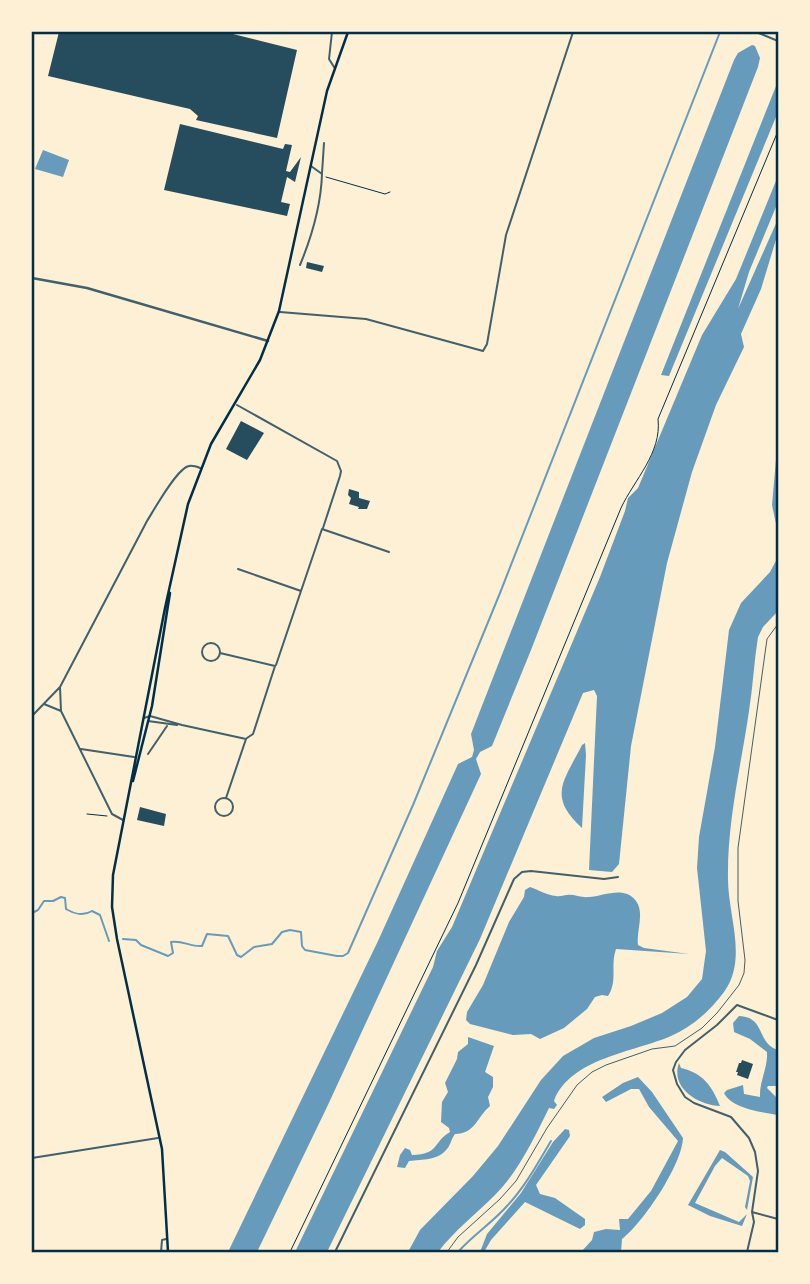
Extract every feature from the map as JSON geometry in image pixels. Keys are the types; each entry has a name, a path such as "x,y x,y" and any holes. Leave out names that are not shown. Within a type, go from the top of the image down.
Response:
{"main road":[{"path":"130,792 188,504 211,444 268,341 279,311 310,165 334,68 348,32"},
{"path":"168,1252 159,1138 117,939 113,883 130,792 150,716 172,582"}],"street":[{"path":"332,32 329,59 334,68"},
{"path":"279,311 366,319 483,351 487,344 506,235 573,32"},
{"path":"756,32 779,41"},
{"path":"300,265 319,205 324,142"},
{"path":"310,165 322,174"},
{"path":"32,278 87,288 268,341"},
{"path":"226,798 246,739 253,734 341,471 337,461 235,404"},
{"path":"32,716 60,687 147,521 163,496 184,468 191,465 200,468"},
{"path":"322,529 389,552"},
{"path":"238,569 301,591"},
{"path":"214,643 220,653 217,658 210,660 205,658 202,650 205,645 214,643"},
{"path":"220,653 275,666"},
{"path":"60,687 61,711 112,814 124,820"},
{"path":"43,704 61,711"},
{"path":"143,718 150,716 169,723"},
{"path":"143,718 246,739"},
{"path":"148,754 169,723"},
{"path":"81,750 135,758"},
{"path":"226,798 232,803 232,810 226,815 220,815 216,811 216,802 226,798"},
{"path":"335,1252 476,965 514,879 522,872 531,871 604,879 618,877"},
{"path":"747,1252 754,1222 751,1212 758,1171 755,1152 749,1138 731,1117 685,1097 673,1070 685,1050 737,1005 779,1020"},
{"path":"32,1158 159,1138"},
{"path":"751,1212 779,1219"},
{"path":"161,1252 162,1240 167,1239"}],"lane":[{"path":"447,1252 458,1237 516,1181 547,1128 577,1085 592,1072 606,1065 652,1049 675,1046 702,1028 739,985 744,974 745,960 737,878 741,812 767,639 779,624"}],"path":[{"path":"290,1252 458,903 621,508 639,479 660,432 658,419 779,131"},
{"path":"322,174 385,194 390,192"},
{"path":"88,814 112,814"}],"water":[{"path":"752,45 760,58 758,67 492,746 480,752 476,759 481,774 257,1252 228,1252 378,941 458,764 472,757 474,750 471,734 734,60 738,53"},
{"path":"778,81 778,112 669,376 661,375"},
{"path":"43,150 69,160 63,177 35,169"},
{"path":"778,176 778,202 749,272 738,309 778,219 778,233 761,289 741,334 744,347 716,405 692,472 667,563 631,746 619,864 612,872 589,870 597,696 594,690 583,693 480,939 327,1252 295,1252 433,967 437,951 452,927 600,577 628,498 638,488 702,335 736,279"},
{"path":"778,437 778,533 772,505"},
{"path":"778,557 778,611 763,627 758,637 730,836 728,879 736,951 731,979 713,1005 686,1028 656,1042 605,1058 574,1075 562,1087 554,1101 557,1105 554,1109 549,1108 519,1165 504,1186 438,1252 408,1252 420,1230 498,1146 541,1080 563,1056 594,1038 662,1013 687,997 702,979 706,951 697,868 699,837 715,747 729,630 741,603 770,572"},
{"path":"585,743 582,828 565,807 562,788 569,769"},
{"path":"530,887 557,896 586,897 626,893 639,906 638,945 689,954 616,949 613,984 608,996 595,997 587,1009 564,1028 540,1039 531,1034 513,1035 470,1024 466,1020 467,1012 483,985 525,890"},
{"path":"739,1016 753,1021 766,1042 778,1050 778,1086 767,1088 778,1099 778,1115 740,1106 724,1093 743,1085 744,1094 760,1097 767,1052 750,1039 734,1032 733,1023"},
{"path":"468,1037 494,1046 485,1072 493,1077 493,1087 488,1097 490,1106 471,1128 455,1134 439,1156 409,1161 405,1168 397,1167 405,1148 410,1150 412,1155 427,1153 450,1132 441,1122 442,1102 448,1092 445,1083 458,1052 468,1044"},
{"path":"679,1063 681,1068 706,1081 720,1106 695,1099 682,1087 677,1072"},
{"path":"638,1077 652,1092 683,1138 681,1149 660,1193 622,1239 621,1252 581,1252 592,1240 594,1232 620,1230 619,1219 628,1219 651,1191 678,1141 649,1107 639,1089 631,1089 606,1102 602,1097"},
{"path":"565,1129 569,1130 570,1136 536,1185 540,1194 555,1198 585,1219 585,1225 580,1229 525,1202 491,1240 484,1252 480,1252 487,1234 521,1193 553,1142"},
{"path":"720,1150 753,1177 747,1210 745,1207 750,1181 748,1176 722,1158 695,1203 739,1222 747,1214 742,1226 710,1216 688,1205"}],"building":[{"path":"59,32 225,32 297,50 277,138 196,120 198,116 190,109 48,76"},
{"path":"180,124 283,149 285,144 292,145 286,171 290,172 301,157 295,182 287,177 281,202 290,204 287,216 164,190"},
{"path":"307,262 324,266 322,272 306,268"},
{"path":"241,421 264,433 247,460 226,449"},
{"path":"349,489 359,492 359,498 370,501 367,509 358,509 359,507 349,504"},
{"path":"140,807 166,814 164,826 137,820"},
{"path":"742,1060 753,1064 748,1079 736,1072"}],"waterway":[{"path":"123,939 136,940 141,945 168,956 173,953 171,942 202,946 207,934 228,936 237,955 241,957 254,947 272,944 282,932 290,930 301,932 305,950 337,956 348,953 413,805 500,593 720,32"},
{"path":"32,913 38,910 44,901 65,898 66,909 69,911 82,914 92,911 100,915 109,941"},
{"path":"458,1252 514,1199 551,1141"}]}
